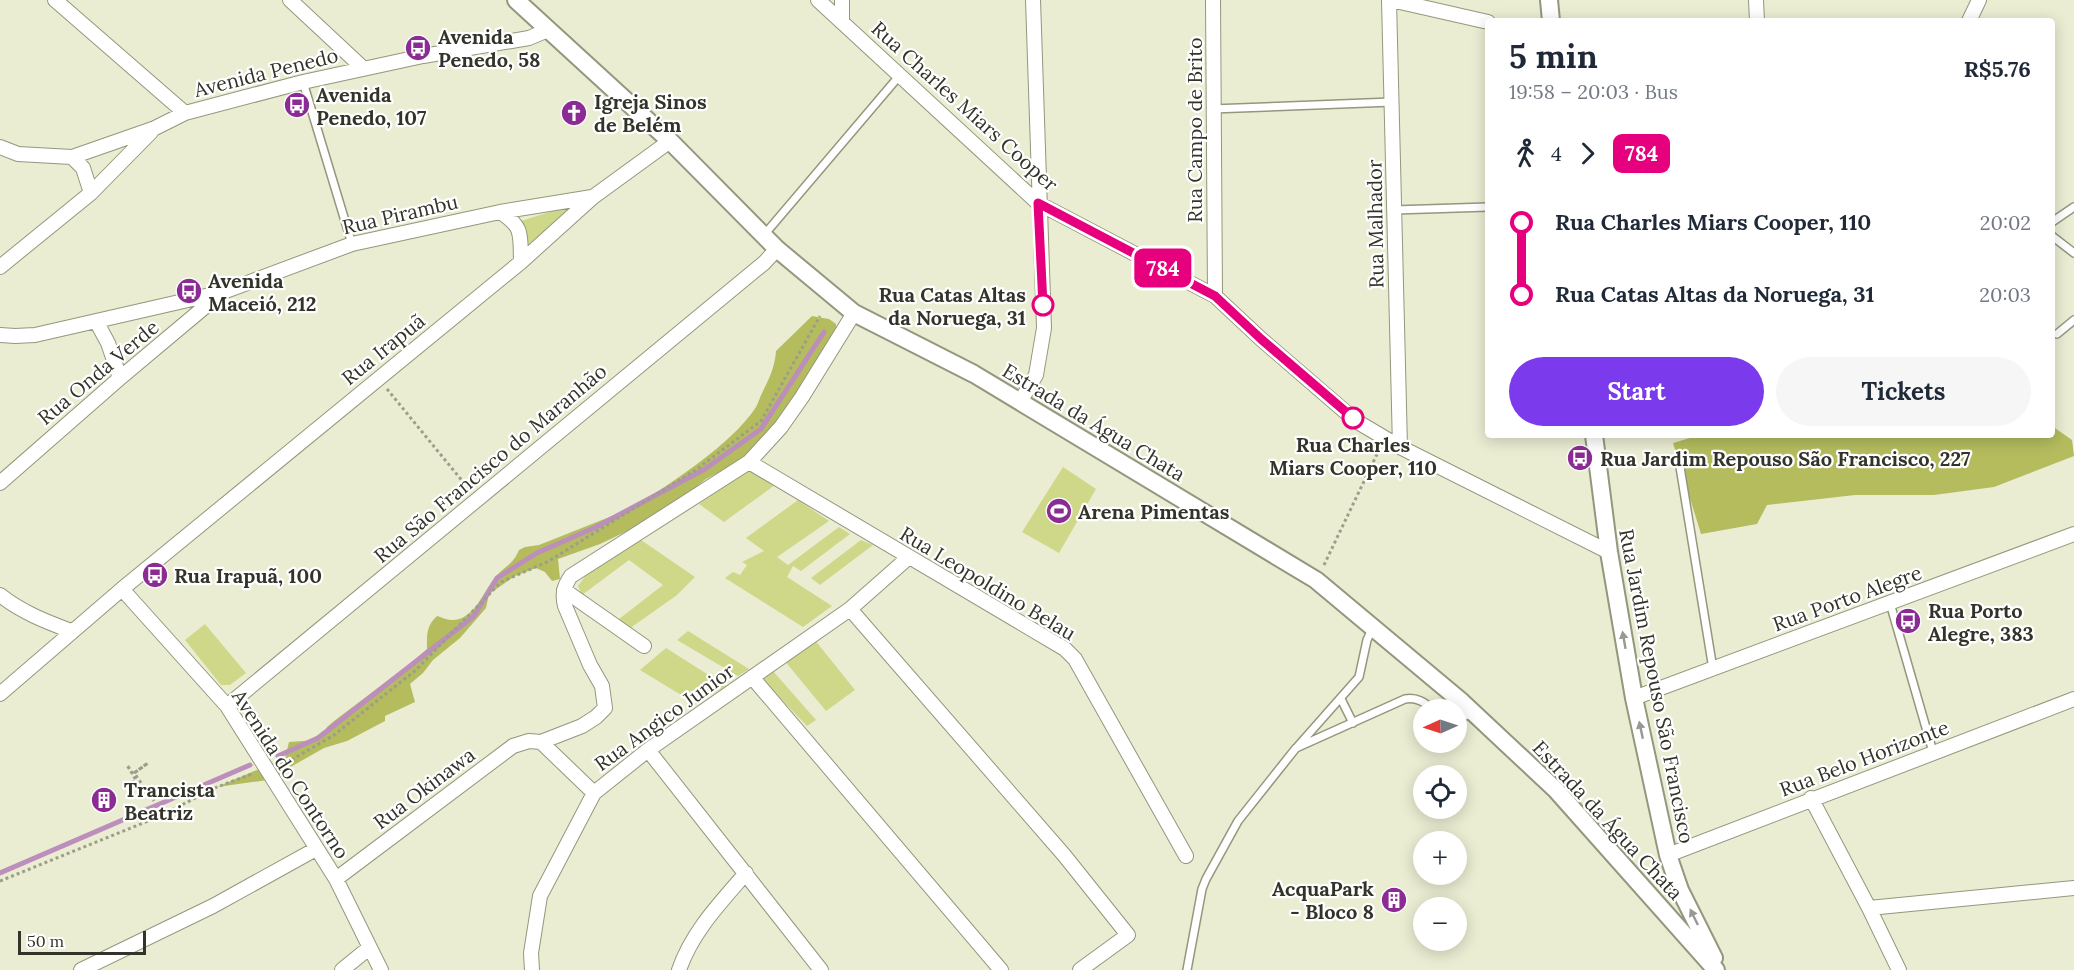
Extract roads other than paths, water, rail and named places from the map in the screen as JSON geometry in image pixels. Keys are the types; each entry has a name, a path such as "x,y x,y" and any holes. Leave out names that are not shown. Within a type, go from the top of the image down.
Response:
{"street":[{"path":"55,0 185,113"},
{"path":"290,0 363,68"},
{"name":"Estrada da Água Chata","path":"516,0 670,141 777,249 854,313 974,374 1316,580 1474,713 1556,790 1718,970"},
{"name":"Rua Charles Miars Cooper","path":"818,0 1038,203 1215,296 1356,421 1400,447 1609,552"},
{"path":"842,0 842,22"},
{"path":"1020,402 1036,375 1044,328 1038,203 1033,0"},
{"name":"Rua Campo de Brito","path":"1212,0 1215,296"},
{"path":"1390,0 1485,21"},
{"name":"Rua Malhador","path":"1390,0 1400,447"},
{"path":"1549,0 1551,18"},
{"path":"1756,0 1756,18"},
{"path":"1970,18 1979,0"},
{"name":"Avenida Penedo","path":"0,147 18,154 72,157 155,128 185,113 363,68 529,38 548,30"},
{"path":"0,267 91,193 155,128"},
{"name":"Rua Irapuã","path":"0,694 71,631 521,262 593,197 670,141"},
{"path":"72,157 82,168 91,193"},
{"name":"Rua Pirambu","path":"223,292 352,244 500,212 593,197"},
{"path":"500,212 513,220 520,231 521,262"},
{"name":"Rua São Francisco do Maranhão","path":"227,706 777,249"},
{"path":"0,334 35,335 223,292"},
{"name":"Rua Onda Verde","path":"0,483 223,292"},
{"path":"644,646 564,590 571,576 749,462 792,412 854,313"},
{"path":"96,321 108,343 120,378"},
{"name":"Rua Jardim Repouso São Francisco","path":"1594,438 1609,552 1634,698 1668,855 1680,890 1718,970"},
{"name":"Rua Leopoldino Belau","path":"749,462 1065,649 1075,659 1186,856"},
{"name":"Rua Porto Alegre","path":"1634,698 2074,534"},
{"name":"Rua Angico Junior","path":"532,970 531,953 540,896 594,793 648,750 850,609 909,557"},
{"name":"Avenida do Contorno","path":"122,589 227,706 336,879 381,970"},
{"name":"Rua Okinawa","path":"336,879 513,746 529,741 542,742 582,726 605,708 602,686 590,665 565,606 564,590"},
{"path":"0,595 9,603 71,631"},
{"path":"850,609 1064,855 1128,935 1080,970"},
{"path":"752,677 1001,970"},
{"name":"Rua Belo Horizonte","path":"1668,855 1811,798 2074,699"},
{"path":"542,742 594,793"},
{"path":"648,750 821,970"},
{"path":"1811,798 1899,970"},
{"path":"81,970 213,906 316,849"},
{"path":"679,970 688,946 746,873"},
{"path":"1869,908 2074,888"},
{"path":"342,970 369,948"}],"lane":[{"path":"764,235 900,75"},
{"path":"303,82 352,244"},
{"path":"1212,109 1392,102"},
{"path":"1394,210 1485,207"},
{"path":"2055,220 2074,207"},
{"path":"2055,238 2074,253"},
{"path":"2057,334 2074,320"},
{"path":"1680,467 1713,669"},
{"path":"1890,603 1933,752"},
{"path":"1187,970 1202,889 1206,879 1238,821 1296,748 1359,676 1367,640 1373,627"},
{"path":"1341,699 1353,723"},
{"path":"1296,748 1405,699 1420,699"},
{"path":"1467,715 1474,713"}],"waterway":[{"path":"278,756 318,738 474,616 497,578 537,553 596,527 705,469 761,429 824,332"},
{"path":"0,873 250,765"}],"place":[{"name":"Avenida Penedo, 58","path":"418,48"},
{"name":"Avenida Penedo, 107","path":"297,105"},
{"name":"Igreja Sinos de Belém","path":"574,113"},
{"name":"Avenida Maceió, 212","path":"189,291"},
{"name":"Rua Catas Altas da Noruega, 31","path":"1043,305"},
{"name":"Rua Charles Miars Cooper, 110","path":"1353,418"},
{"name":"Rua Jardim Repouso São Francisco, 227","path":"1580,458"},
{"name":"Arena Pimentas","path":"1059,511"},
{"name":"Rua Irapuã, 100","path":"155,575"},
{"name":"Rua Porto Alegre, 383","path":"1908,621"},
{"name":"Trancista Beatriz","path":"104,800"},
{"name":"AcquaPark - Bloco 8","path":"1394,900"}]}
